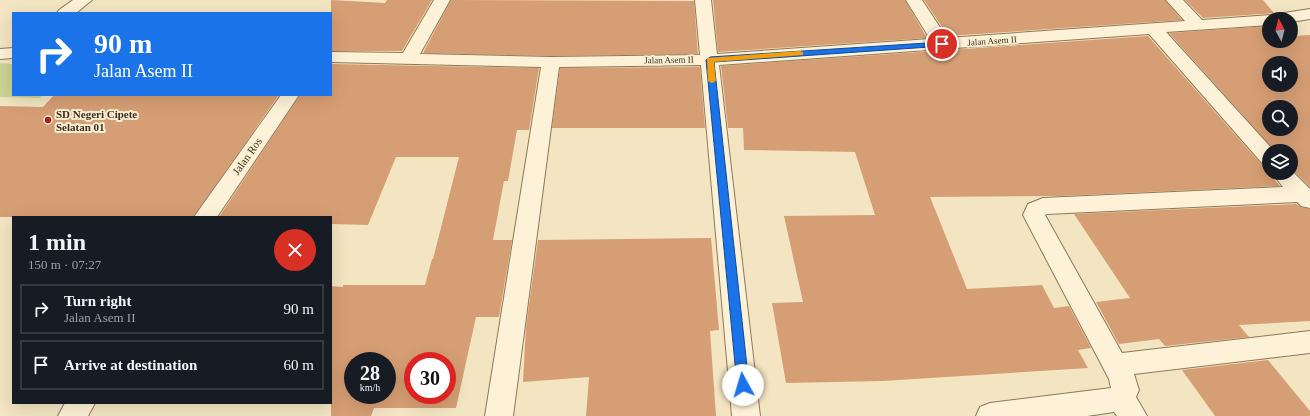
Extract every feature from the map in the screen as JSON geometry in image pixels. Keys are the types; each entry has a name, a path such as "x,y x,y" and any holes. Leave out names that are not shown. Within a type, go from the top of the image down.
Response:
{"street":[{"path":"66,12 84,0"},
{"path":"409,58 442,0"},
{"path":"703,0 746,416"},
{"path":"914,0 942,44"},
{"path":"1174,0 1199,26"},
{"path":"1298,17 1308,16"},
{"name":"Jalan Asem II","path":"332,57 551,62 710,60 1262,21"},
{"path":"1154,29 1262,150"},
{"path":"499,416 551,62"},
{"name":"Jalan Ros","path":"206,216 289,96"},
{"path":"1288,180 1306,199"},
{"path":"990,416 1127,407 1122,377 1037,221 1034,215 1036,210 1043,206 1306,199"},
{"path":"1115,365 1310,342"},
{"path":"72,416 79,404"}],"green space":[{"path":"0,63 12,64 12,96 42,96 40,98 0,97"}],"building":[{"path":"331,0 385,3 387,0 432,0 402,51 332,51"},
{"path":"451,0 694,1 698,54 551,56 423,53"},
{"path":"713,0 905,0 927,38 718,52"},
{"path":"924,0 1165,0 1182,20 948,36"},
{"path":"1185,0 1263,0 1273,12 1262,12 1262,14 1203,18"},
{"path":"1262,26 1262,48 1298,48 1298,36 1310,35 1310,187 1298,175 1298,144 1269,144 1169,33"},
{"path":"1148,36 1262,164 1262,180 1275,180 1280,186 1061,196 930,197 967,289 1042,285 1054,308 1069,306 1091,348 1078,350 1088,368 883,381 786,383 772,303 803,302 784,216 875,215 855,152 744,150 743,128 728,128 721,66"},
{"path":"332,64 539,68 529,130 517,130 508,181 504,181 493,240 512,240 499,317 476,317 456,408 374,408 371,416 331,416 332,286 425,285 459,157 396,157 368,225 332,224 332,216 220,216 299,96 332,96"},
{"path":"700,67 705,128 552,128 560,68"},
{"path":"53,96 278,96 194,216 0,217 0,106 43,107"},
{"path":"1296,204 1310,209 1310,321 1239,325 1249,337 1165,346 1159,339 1119,344 1096,302 1130,298 1074,214"},
{"path":"711,238 719,330 710,331 716,416 586,416 589,377 523,382 526,327 538,240"},
{"path":"1268,360 1310,411 1310,416 1215,416 1182,370"}],"slow traffic":[{"path":"712,81 710,60 800,53"}],"place":[{"name":"SD Negeri Cipete Selatan 01","path":"48,120"}],"route":[{"path":"743,385 710,60 942,44"}]}
